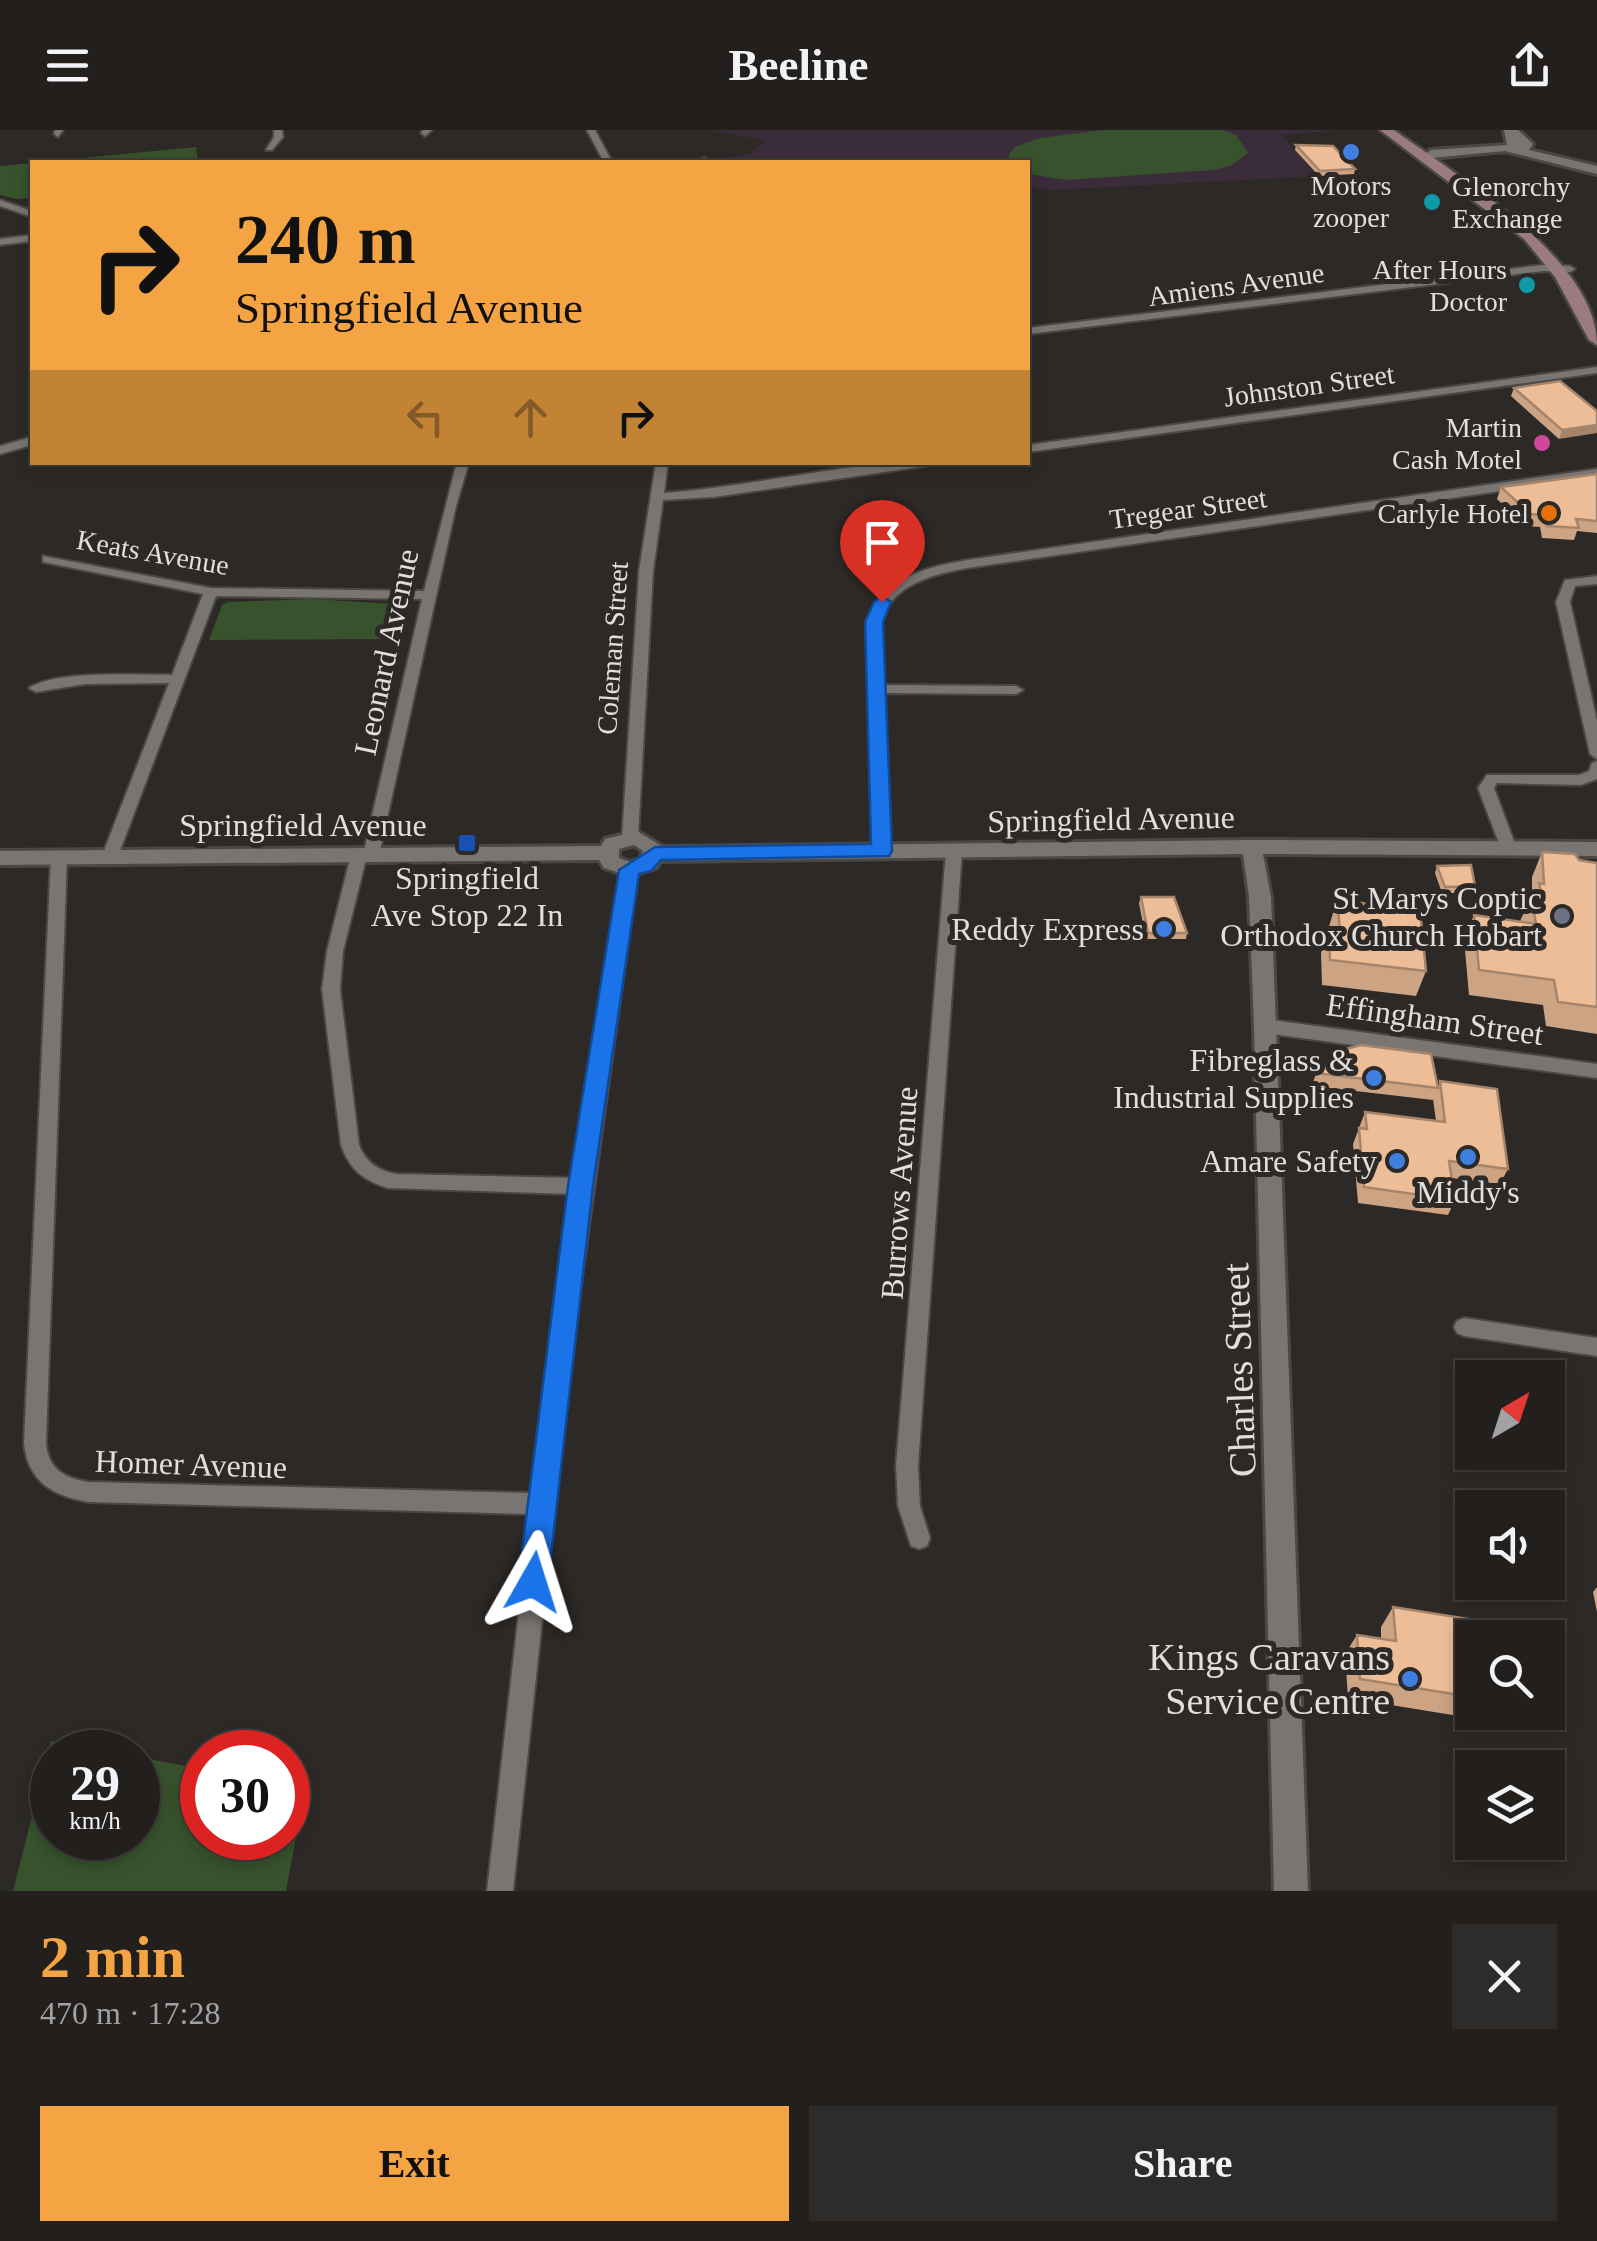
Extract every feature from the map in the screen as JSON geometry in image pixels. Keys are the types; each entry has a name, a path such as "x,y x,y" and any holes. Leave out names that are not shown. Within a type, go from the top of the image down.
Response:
{"main road":[{"path":"1386,130 1532,224 1597,312"},
{"path":"1396,130 1427,155"},
{"path":"1563,268 1597,340"}],"street":[{"path":"270,148 279,137 278,130"},
{"path":"591,130 607,160"},
{"path":"1517,142 1597,170"},
{"path":"1427,155 1517,142 1567,162"},
{"path":"0,203 30,213"},
{"path":"0,242 30,238"},
{"name":"Amiens Avenue","path":"1030,331 1563,268"},
{"name":"Johnston Street","path":"1030,449 1597,370"},
{"path":"0,450 30,442"},
{"name":"Leonard Avenue","path":"462,465 365,855 335,951 331,989 350,1145 361,1166 382,1180 581,1186"},
{"name":"Coleman Street","path":"630,838 646,571 662,465"},
{"path":"657,497 714,493 905,465"},
{"name":"Tregear Street","path":"882,851 877,612 890,594 924,575 1597,473"},
{"name":"Keats Avenue","path":"48,558 211,592 429,595"},
{"path":"1597,580 1570,584 1563,602 1597,754"},
{"path":"110,856 211,592"},
{"path":"36,688 85,680 178,679"},
{"path":"877,690 1016,690"},
{"path":"1508,847 1486,788 1492,778 1570,780 1596,774 1597,766"},
{"path":"630,838 648,842 655,854 644,866 630,870 611,863 607,853 618,841 630,838"},
{"name":"Charles Street","path":"1252,847 1260,897 1266,1026 1292,1891"},
{"name":"Springfield Avenue","path":"655,854 1597,847"},
{"name":"Burrows Avenue","path":"920,1538 909,1506 908,1466 954,852"},
{"name":"Springfield Avenue","path":"0,858 607,853"},
{"name":"Homer Avenue","path":"60,856 35,1443 35,1457 42,1472 68,1489 90,1492 541,1504"},
{"path":"500,1891 541,1504 581,1186 630,870"},
{"name":"Effingham Street","path":"1266,1026 1597,1071"},
{"path":"1464,1327 1597,1347"}],"shaded area":[{"path":"708,130 1344,130 1281,135 1318,176 1050,190 1030,186 1030,160 723,158 750,154 765,140"}],"green space":[{"path":"1103,130 1224,130 1236,135 1248,153 1230,166 1213,170 1066,180 1030,174 1030,160 1009,160 1015,147 1040,138"},
{"path":"196,147 198,160 61,160"},
{"path":"30,163 30,198 0,195 0,166"},
{"path":"313,599 393,604 403,610 396,639 209,640 222,605 228,602"},
{"path":"160,1761 180,1765 180,1860 292,1860 286,1891 13,1891 30,1824 30,1860 160,1860"}],"building":[{"path":"1296,145 1333,146 1355,169 1320,171"},
{"path":"1560,381 1597,411 1597,425 1562,430 1514,388"},
{"name":"Carlyle Hotel","path":"1597,474 1597,521 1576,519 1579,528 1547,526 1544,515 1530,514 1501,487"},
{"path":"1542,852 1575,854 1579,860 1597,863 1597,1007 1558,1002 1554,980 1479,970 1474,915 1536,924 1531,896 1543,899 1539,883 1544,884"},
{"path":"1471,865 1475,886 1445,887 1437,866"},
{"name":"Reddy Express","path":"1141,897 1174,897 1187,933 1148,933"},
{"path":"1337,900 1420,910 1426,971 1330,960 1329,928 1340,929"},
{"path":"1361,1045 1431,1054 1438,1088 1316,1073 1346,1049"},
{"path":"1440,1081 1497,1089 1508,1169 1449,1161 1455,1200 1364,1187 1359,1128 1367,1129 1365,1112 1445,1122"},
{"path":"1393,1607 1475,1620 1455,1620 1455,1694 1360,1679 1357,1635 1396,1641"}],"place":[{"name":"Motors zooper","path":"1351,152"},
{"name":"Glenorchy Exchange","path":"1432,202"},
{"name":"After Hours Doctor","path":"1527,285"},
{"name":"Martin Cash Motel","path":"1542,443"},
{"name":"Carlyle Hotel","path":"1549,513"},
{"name":"Springfield Ave Stop 22 In","path":"467,843"},
{"name":"St Marys Coptic Orthodox Church Hobart","path":"1562,916"},
{"name":"Reddy Express","path":"1164,929"},
{"name":"Fibreglass & Industrial Supplies","path":"1374,1078"},
{"name":"Middy's","path":"1468,1157"},
{"name":"Amare Safety","path":"1397,1161"},
{"name":"Kings Caravans Service Centre","path":"1410,1679"}],"route":[{"path":"533,1582 581,1186 630,870 650,863 655,854 882,851 874,622 882,602"}]}
